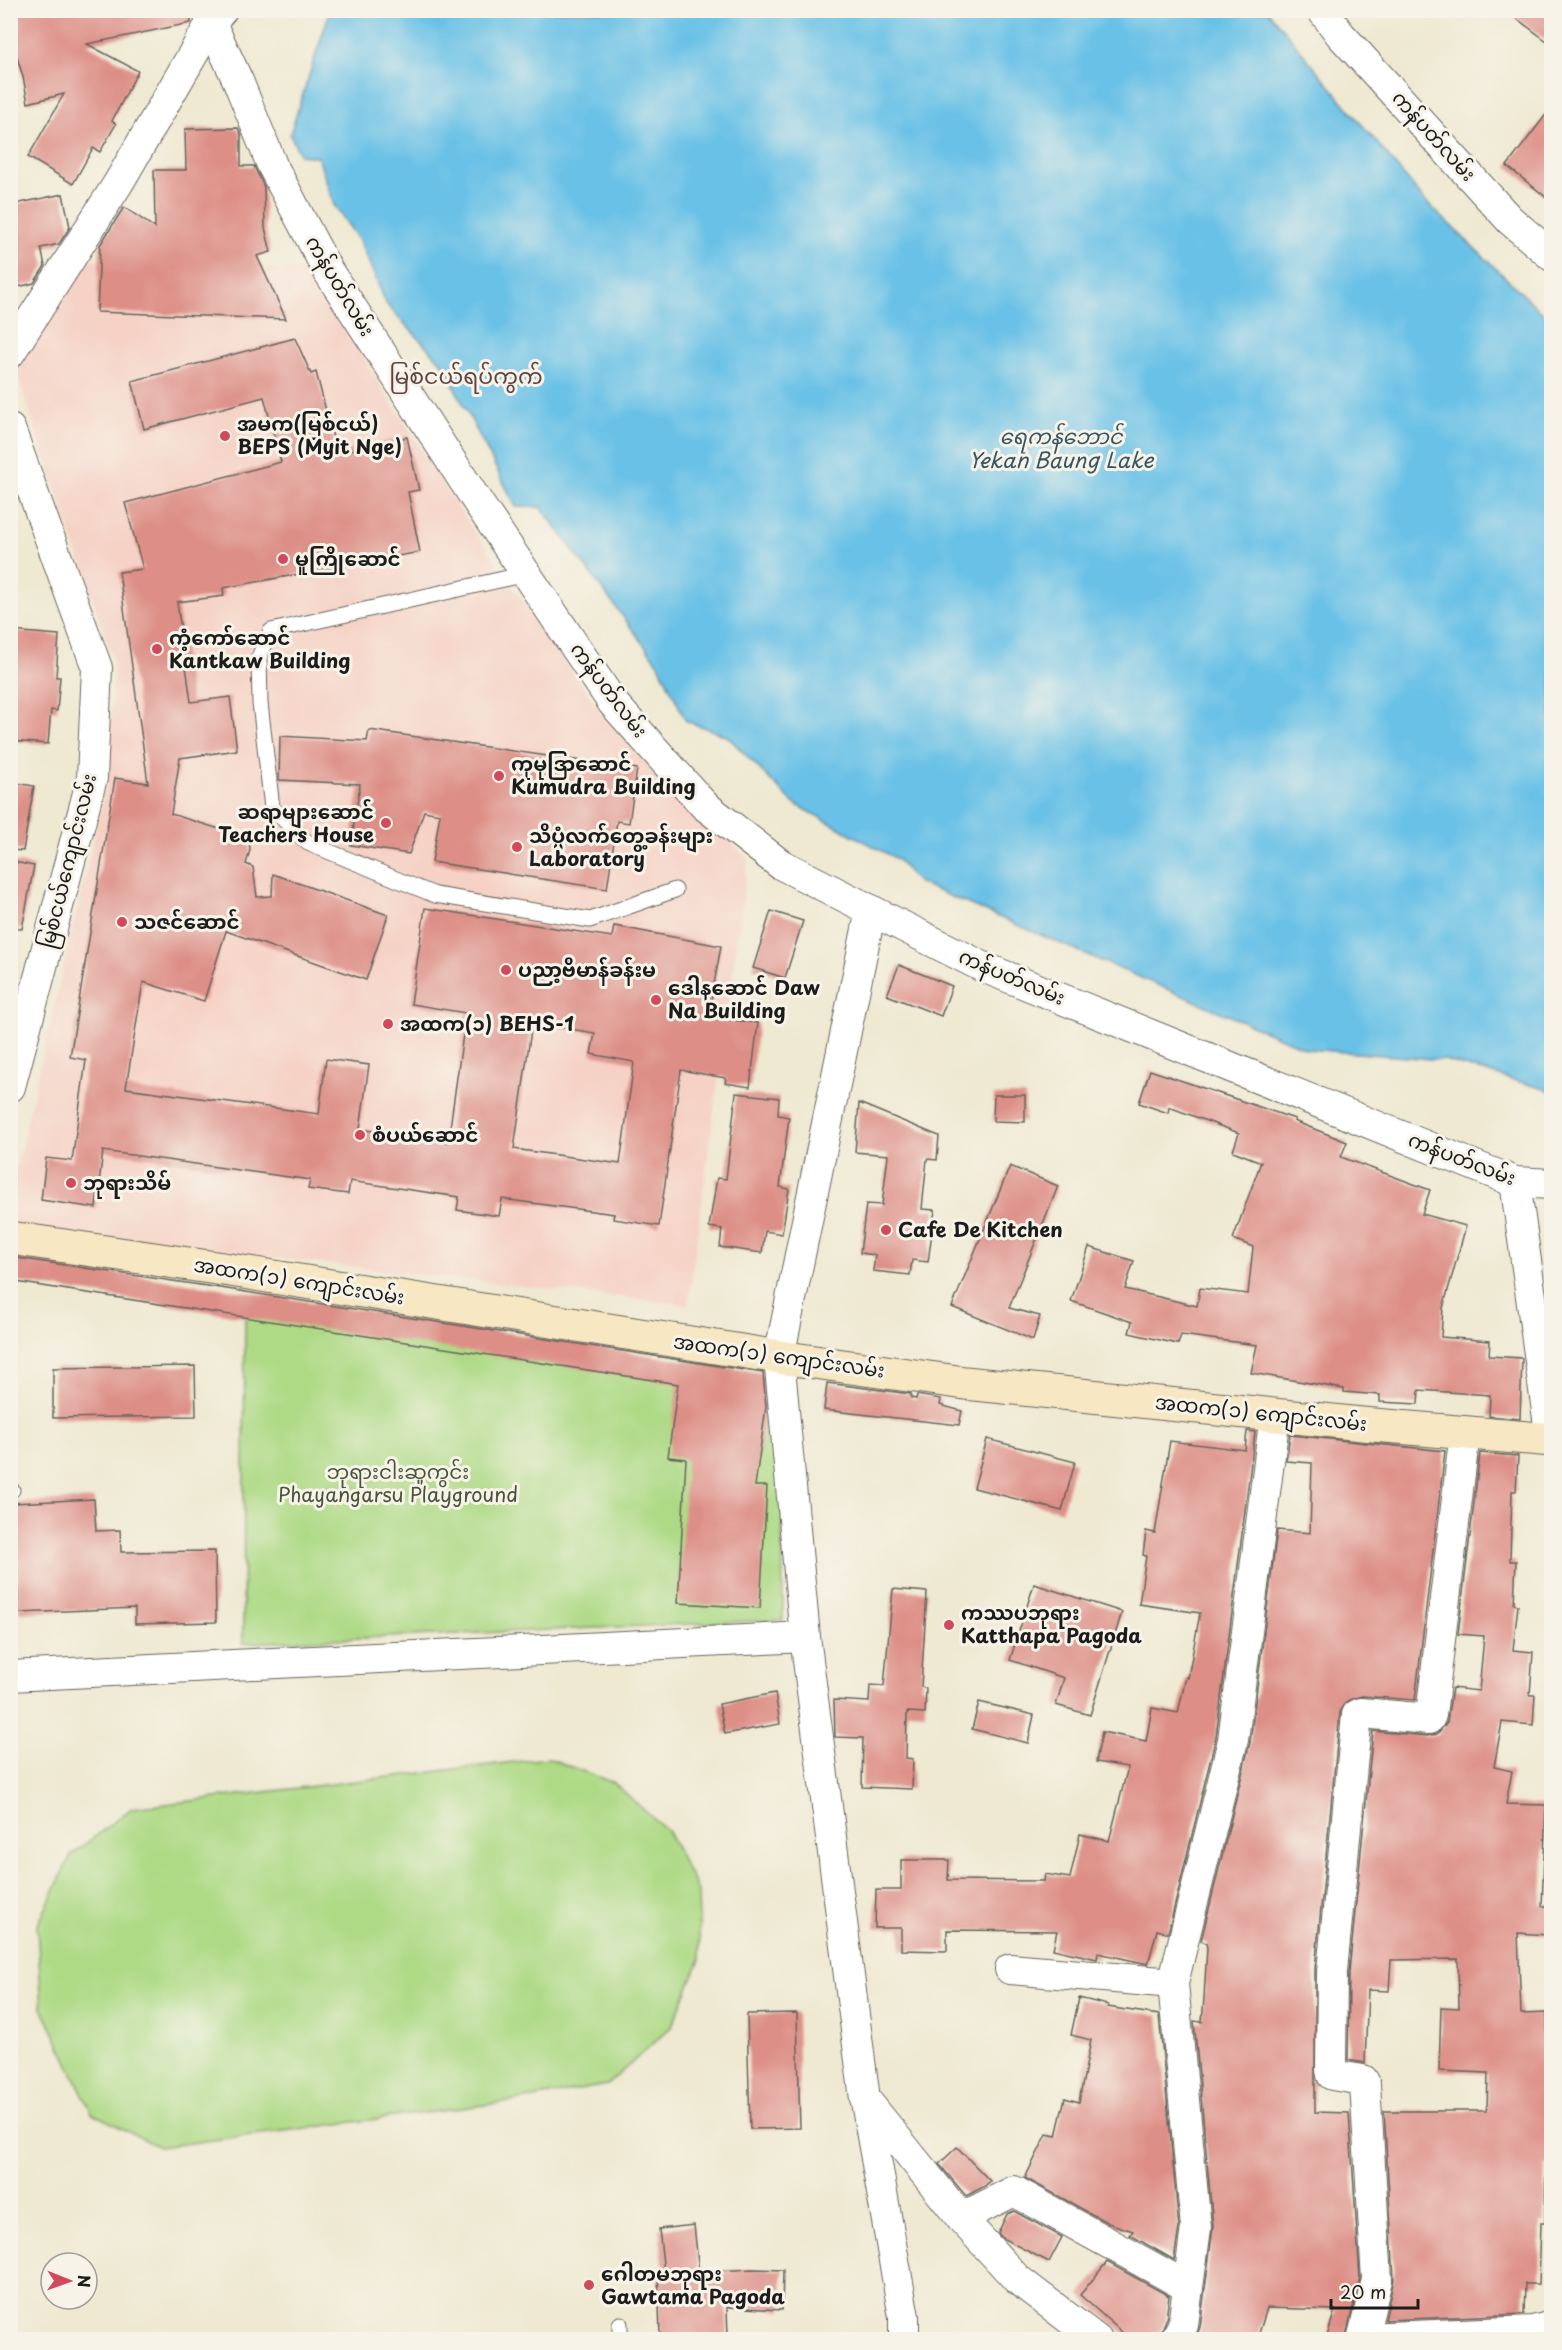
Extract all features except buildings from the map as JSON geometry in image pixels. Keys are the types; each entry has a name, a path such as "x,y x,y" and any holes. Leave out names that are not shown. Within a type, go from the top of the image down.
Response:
{"main road":[{"name":"အထက(၁) ကျောင်းလမ်း","path":"10,1238 242,1272 779,1357 965,1383 1275,1415 1551,1440"}],"street":[{"name":"ကန်ပတ်လမ်း","path":"1322,10 1340,34 1510,220 1551,256"},
{"name":"ကန်ပတ်လမ်း","path":"214,15 272,165 328,271 613,703 705,805 780,864 983,967 1515,1182 1551,1184"},
{"path":"10,353 22,338 119,182 214,15"},
{"name":"မြစ်ငယ်ကျောင်းလမ်း","path":"10,429 96,668 92,778 10,1088"},
{"path":"871,910 779,1357 805,1637 865,2099 904,2317 904,2340"},
{"path":"1515,1182 1551,1440"},
{"path":"1175,2340 1183,2325 1196,2228 1173,1983 1233,1740 1275,1415"},
{"path":"1465,1432 1431,1715 1429,1719 1361,1713 1357,1715 1332,1971 1331,2070 1332,2075 1364,2080 1365,2084 1377,2280 1363,2339 1522,2331 1551,2326"},
{"path":"10,1676 805,1637"},
{"path":"1010,1969 1173,1983"},
{"path":"865,2099 961,2218 1017,2279 1097,2340"},
{"path":"961,2218 1014,2191 1188,2287"}],"lane":[{"path":"526,574 271,631 259,657 260,703 272,808 308,843 435,895 590,920 675,890"}],"shaded area":[{"name":"အထက(၁) BEHS-1","path":"87,259 308,270 453,500 608,721 748,859 688,1305 11,1228 11,1189 107,783 114,662 16,372"}],"green space":[{"name":"ဘုရားငါးဆူကွင်း Phayangarsu Playground","path":"245,1309 781,1382 783,1620 243,1643"},
{"path":"548,1758 614,1783 668,1832 698,1891 700,1959 672,2026 607,2085 509,2102 159,2147 92,2113 42,2008 37,1927 71,1855 132,1808"}],"water":[{"name":"ရေကန်ဘောင် Yekan Baung Lake","path":"330,11 1268,11 1425,201 1551,321 1551,1091 1444,1060 1307,1049 917,882 897,859 793,803 727,736 686,721 659,665 541,507 516,507 442,363 387,305 360,242 334,205 318,157 300,155 290,134"}],"place":[{"name":"အမက(မြစ်ငယ်) BEPS (Myit Nge)","path":"225,436"},
{"name":"မူကြိုဆောင်","path":"283,559"},
{"name":"ကံ့ကော်ဆောင် Kantkaw Building","path":"157,649"},
{"name":"ကုမုဒြာဆောင် Kumudra Building","path":"499,776"},
{"name":"ဆရာများဆောင် Teachers House","path":"386,823"},
{"name":"သိပ္ပံလက်တွေ့ခန်းများ Laboratory","path":"517,847"},
{"name":"သဇင်ဆောင်","path":"122,922"},
{"name":"ပညာ့ဗိမာန်ခန်းမ","path":"506,970"},
{"name":"ဒေါနဆောင် Daw Na Building","path":"656,1000"},
{"name":"အထက(၁) BEHS-1","path":"388,1024"},
{"name":"စံပယ်ဆောင်","path":"360,1135"},
{"name":"ဘုရားသိမ်","path":"71,1183"},
{"name":"Cafe De Kitchen","path":"886,1230"},
{"name":"ကဿပဘုရား Katthapa Pagoda","path":"949,1625"},
{"name":"ဂေါတမဘုရား Gawtama Pagoda","path":"589,2285"}],"district":[{"name":"မြစ်ငယ်ရပ်ကွက်","path":"466,376"}]}
